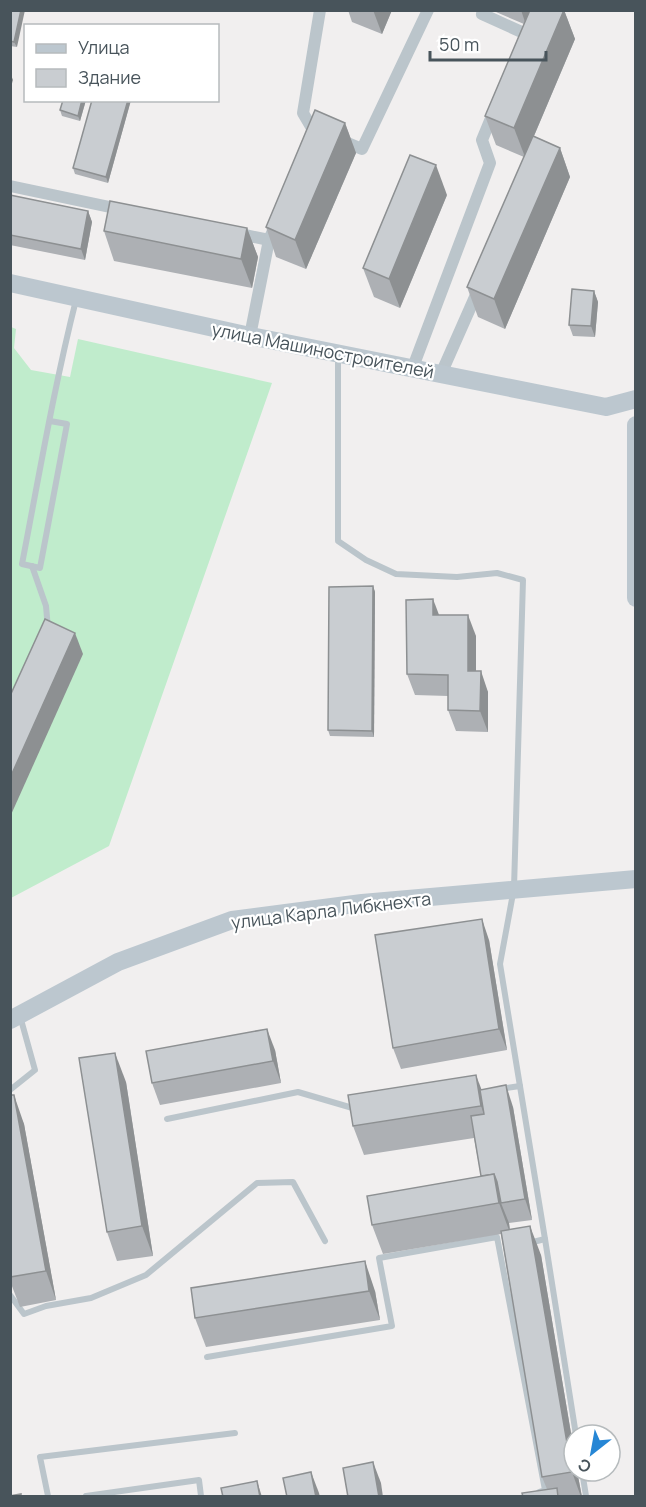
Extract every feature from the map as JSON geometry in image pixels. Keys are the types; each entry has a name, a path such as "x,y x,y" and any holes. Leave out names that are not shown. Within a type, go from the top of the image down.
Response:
{"main road":[{"name":"улица Машиностроителей","path":"10,283 250,336 606,407 636,399"},
{"path":"636,425 636,598"},
{"name":"улица Карла Либкнехта","path":"15,1018 118,962 232,920 514,888 636,879"}],"street":[{"path":"321,10 303,113 313,130 362,149 428,10"},
{"path":"483,10 482,14 526,34 517,55"},
{"path":"413,367 490,163 482,140 500,98"},
{"path":"304,152 313,130"},
{"path":"10,186 134,212"},
{"path":"250,336 269,240 282,207"},
{"path":"224,231 269,240"},
{"path":"441,374 485,275"}],"lane":[{"path":"50,421 67,424 39,568 22,564 50,421 76,299"},
{"path":"338,354 338,541 366,560 396,574 457,577 497,573 523,580 514,888 500,964 574,1423"},
{"path":"32,566 46,606 48,634"},
{"path":"10,1089 35,1070 15,1018"},
{"path":"497,1090 520,1086"},
{"path":"167,1119 298,1092 358,1110 369,1108"},
{"path":"10,1295 24,1314 46,1306 91,1298 146,1275 257,1183 293,1182 325,1241"},
{"path":"207,1357 392,1326 379,1258 497,1237 545,1490 528,1494"},
{"path":"522,1244 545,1239"},
{"path":"499,1249 510,1247"},
{"path":"48,1497 40,1457 236,1434"},
{"path":"86,1497 199,1480 201,1497"}],"green space":[{"path":"11,327 16,329 14,348 31,370 70,377 78,339 272,383 109,846 11,898"}],"building":[{"path":"10,10 21,10 14,42 10,41"},
{"path":"530,10 564,10 514,128 485,116"},
{"path":"62,102 82,102 78,116 60,110"},
{"path":"91,102 127,102 106,177 73,168"},
{"path":"315,110 345,123 295,240 266,227"},
{"path":"533,136 560,148 494,299 467,287"},
{"path":"410,155 436,165 389,279 363,268"},
{"path":"10,195 88,211 81,249 10,235"},
{"path":"110,201 247,228 241,259 104,231"},
{"path":"572,289 594,291 591,326 569,325"},
{"path":"373,586 372,731 328,730 329,587"},
{"path":"433,599 433,615 468,615 468,671 481,671 480,711 448,710 448,675 407,674 406,600"},
{"path":"45,619 75,633 10,778 10,696"},
{"path":"482,919 499,1029 393,1048 375,935"},
{"path":"267,1029 273,1061 152,1083 146,1051"},
{"path":"115,1053 142,1226 107,1232 79,1058"},
{"path":"476,1075 481,1106 353,1126 348,1095"},
{"path":"506,1085 525,1199 501,1203 494,1174 481,1176 471,1116 484,1114 480,1090"},
{"path":"10,1095 14,1095 46,1271 10,1277"},
{"path":"494,1174 499,1203 372,1225 367,1196"},
{"path":"530,1226 564,1423 562,1474 542,1477 501,1231"},
{"path":"365,1261 369,1291 195,1318 191,1288"},
{"path":"373,1462 379,1497 348,1497 343,1468"},
{"path":"311,1472 316,1497 287,1497 283,1478"},
{"path":"257,1481 260,1497 223,1497 221,1488"},
{"path":"557,1488 558,1497 523,1497 522,1493"}]}
